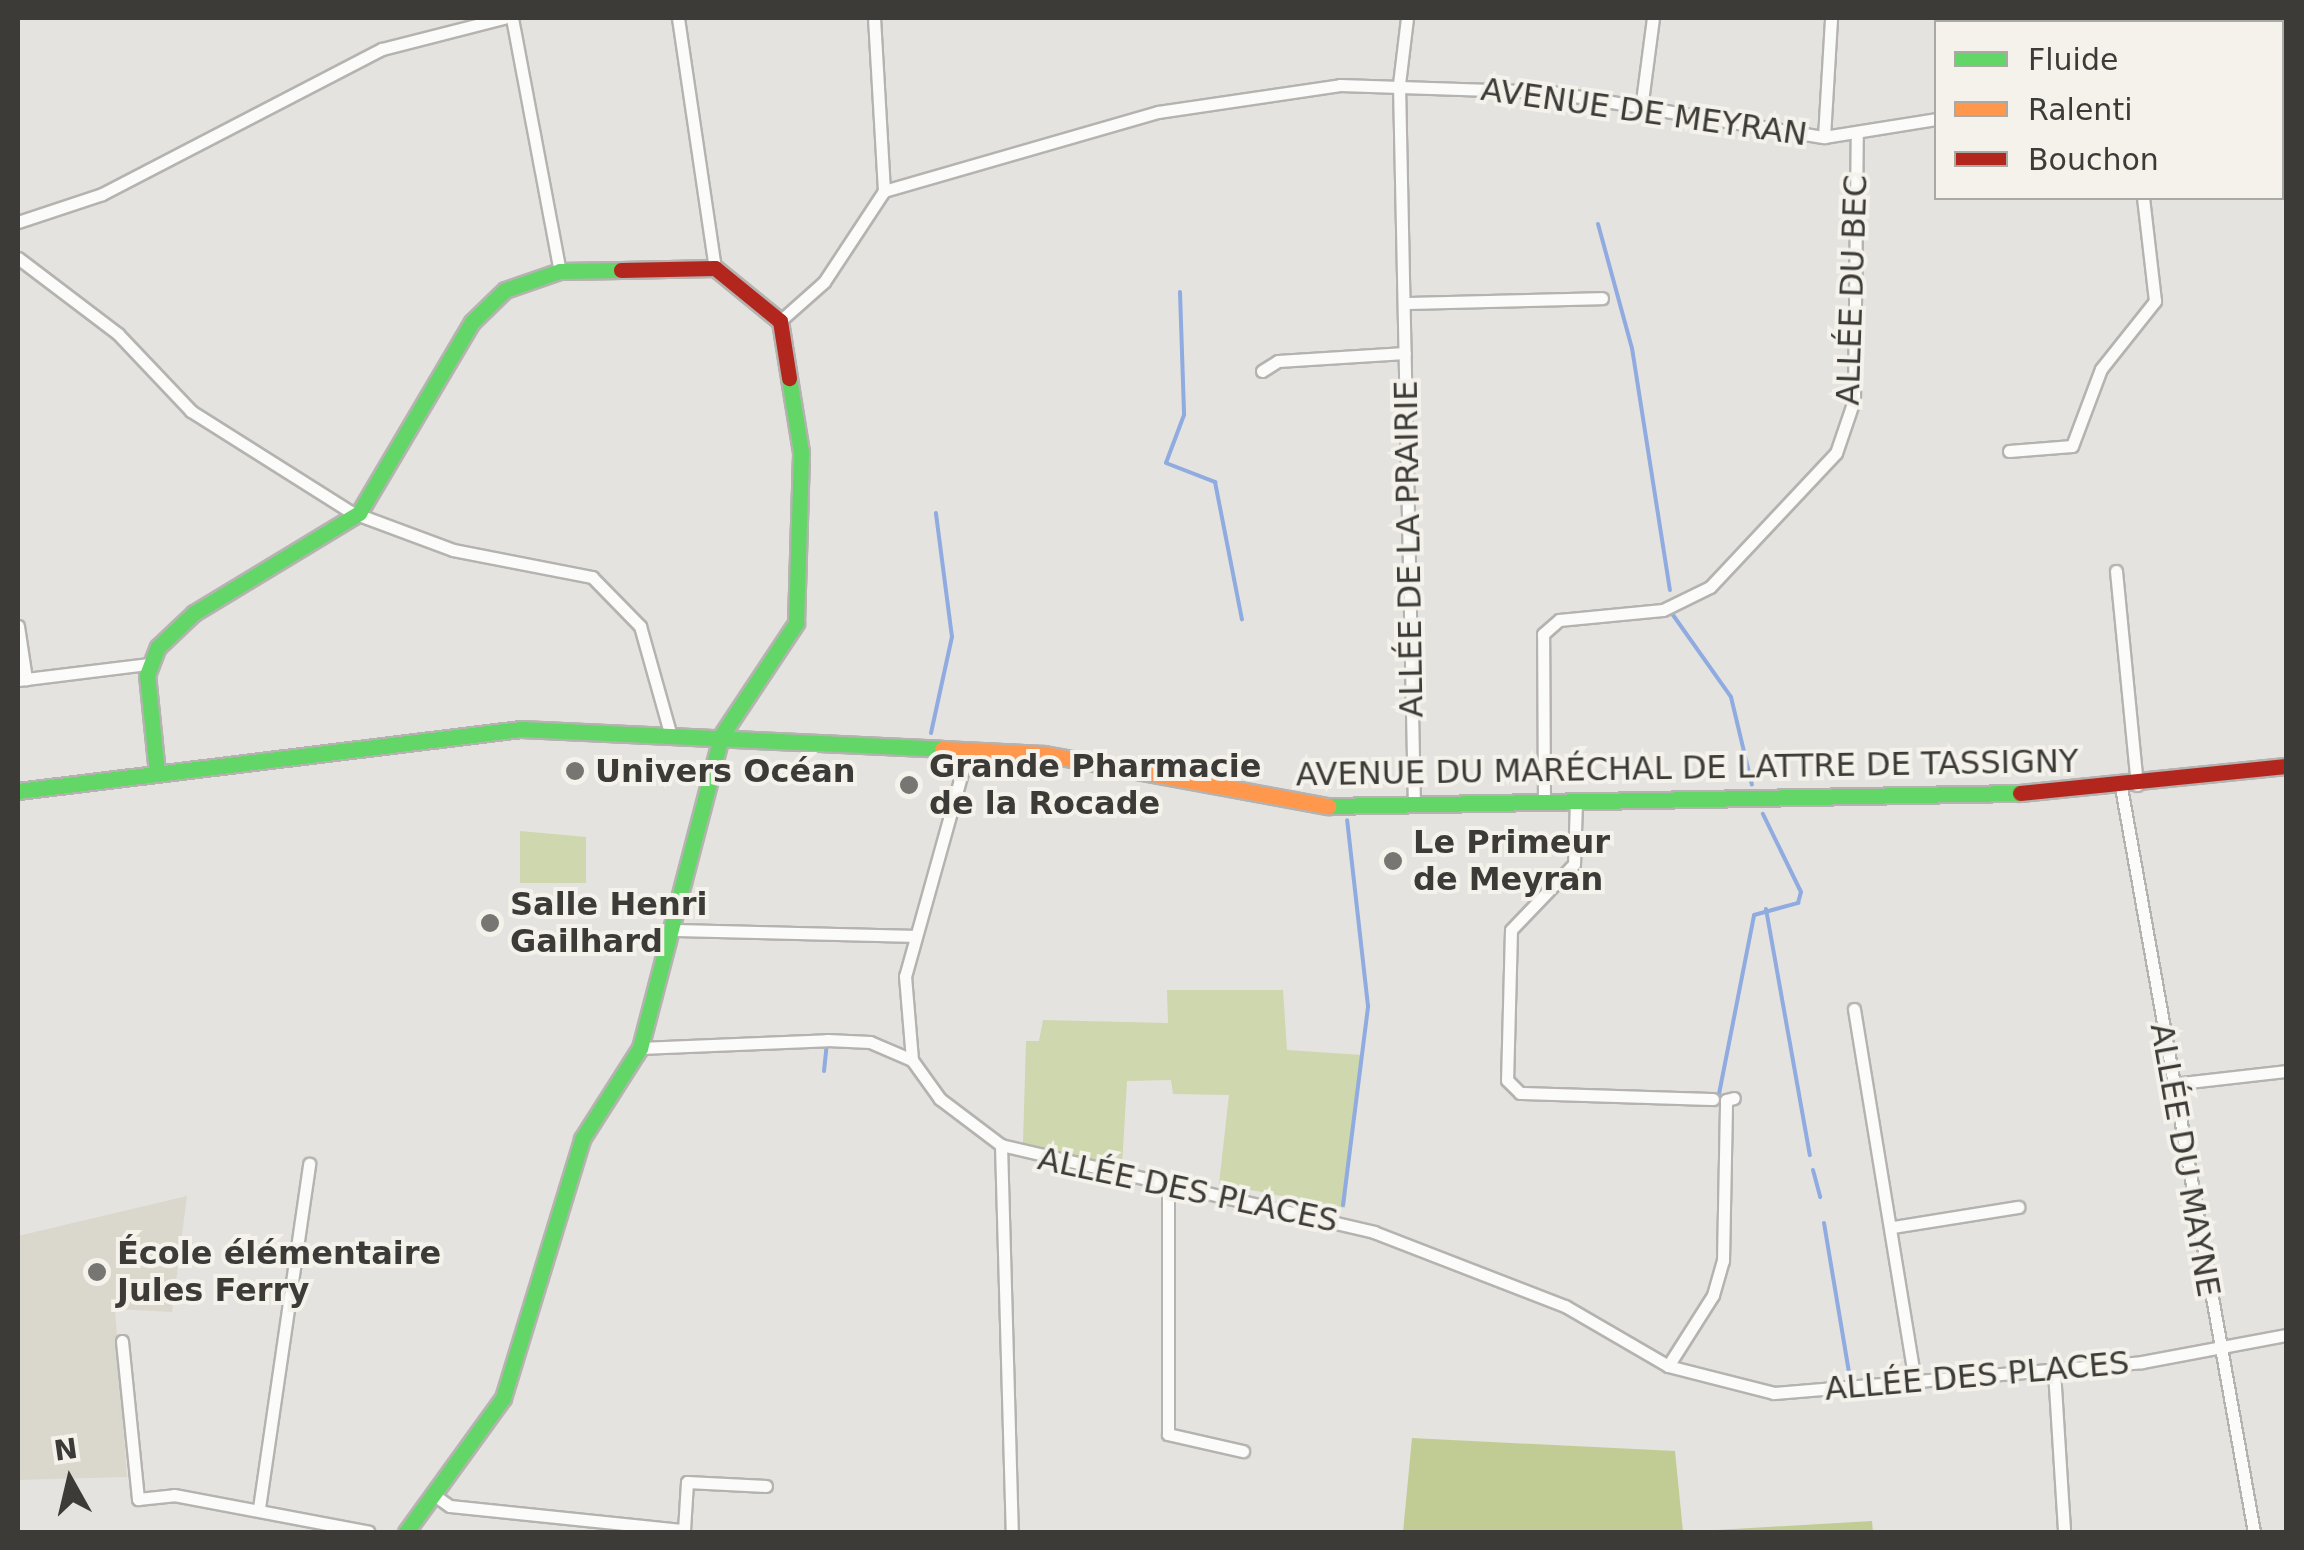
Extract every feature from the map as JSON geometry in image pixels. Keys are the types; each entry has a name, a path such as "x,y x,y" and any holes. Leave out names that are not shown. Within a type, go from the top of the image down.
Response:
{"main road":[{"path":"157,773 149,664 194,613 359,513 472,322 506,290 560,271 715,268 780,321 801,452 800,607 721,736 640,1048 582,1138 503,1398 406,1532"},
{"name":"AVENUE DU MARÉCHAL DE LATTRE DE TASSIGNY","path":"18,791 456,732 670,733 1078,758 1266,802 1414,805 2129,786 2286,766"}],"street":[{"path":"18,222 116,187 382,49 504,18"},
{"path":"512,18 560,271"},
{"path":"678,18 715,268"},
{"path":"780,321 824,282 884,191 874,18"},
{"name":"ALLÉE DE LA PRAIRIE","path":"1407,18 1399,84 1414,805"},
{"path":"1641,109 1652,18"},
{"path":"1824,137 1830,18"},
{"name":"AVENUE DE MEYRAN","path":"884,191 1158,112 1399,84 1552,92 1824,137 1857,135 1934,118"},
{"name":"ALLÉE DU BEC","path":"1544,802 1543,634 1558,620 1663,610 1710,587 1836,453 1854,400 1857,135"},
{"path":"2009,451 2072,446 2087,394 2156,301 2143,200"},
{"path":"18,258 118,334 191,411 359,513 453,550 592,577 640,626 670,733"},
{"path":"1404,303 1602,298"},
{"name":"ALLÉE DE LA PRAIRIE","path":"1262,371 1278,362 1405,353"},
{"name":"ALLÉE DU MAYNE","path":"2116,571 2129,786 2172,1084 2216,1345 2254,1532"},
{"path":"18,626 22,680 149,664"},
{"path":"640,1048 828,1040 870,1042 912,1060 905,976 912,936 968,751"},
{"path":"1576,801 1574,864 1511,930 1507,1080 1520,1093 1712,1099"},
{"path":"672,930 912,936"},
{"path":"1854,1009 1893,1226 1914,1380"},
{"name":"ALLÉE DES PLACES","path":"912,1060 940,1099 1001,1145 1317,1216 1450,1259 1565,1306 1668,1366 1774,1393 2054,1371 2286,1334"},
{"path":"2172,1084 2286,1071"},
{"path":"1668,1366 1713,1295 1723,1261 1726,1100 1734,1098"},
{"path":"1001,1145 1012,1532"},
{"path":"259,1508 309,1164"},
{"path":"1168,1185 1168,1434 1243,1451"},
{"path":"1893,1226 2018,1207"},
{"path":"122,1341 138,1500 174,1495 259,1508 368,1532"},
{"path":"2054,1371 2064,1532"},
{"path":"434,1495 450,1506 684,1530 686,1482 766,1486"}],"shaded area":[{"path":"187,1196 172,1312 115,1309 127,1477 18,1480 18,1236"}],"green space":[{"path":"520,831 586,837 586,883 520,883"},
{"path":"1167,990 1283,990 1287,1050 1362,1055 1345,1208 1219,1184 1229,1095 1173,1094 1171,1080 1127,1081 1122,1166 1023,1144 1026,1041 1039,1041 1043,1020 1168,1023"},
{"path":"1412,1438 1675,1451 1683,1532 1403,1532"},
{"path":"1872,1521 1873,1532 1683,1532"}],"waterway":[{"path":"1598,224 1632,348 1670,590"},
{"path":"1180,292 1184,415 1166,463 1215,482 1242,619"},
{"path":"931,733 952,637 936,513"},
{"path":"1673,615 1731,697 1752,785"},
{"path":"1719,1094 1754,915 1798,903 1801,892 1763,814"},
{"path":"1343,1205 1368,1006 1347,820"},
{"path":"1766,909 1810,1155"},
{"path":"824,1071 827,1041"},
{"path":"1813,1170 1820,1197"},
{"path":"1824,1223 1849,1372"}],"traffic: fast":[{"path":"157,773 147,675 158,647 194,613 359,513 472,322 505,290 560,271 621,270"},
{"path":"406,1532 503,1398 582,1139 640,1048 721,736 796,623 801,452 789,378"},
{"path":"18,791 521,729 942,749"},
{"path":"1328,806 2020,793"}],"traffic: slow":[{"path":"942,749 1044,754 1328,806"}],"traffic: jam":[{"path":"621,270 715,268 780,321 789,378"},
{"path":"2020,793 2286,766"}],"place":[{"name":"Univers Océan","path":"575,771"},
{"name":"Grande Pharmacie de la Rocade","path":"909,785"},
{"name":"Le Primeur de Meyran","path":"1393,861"},
{"name":"Salle Henri Gailhard","path":"490,923"},
{"name":"École élémentaire Jules Ferry","path":"97,1272"}]}
